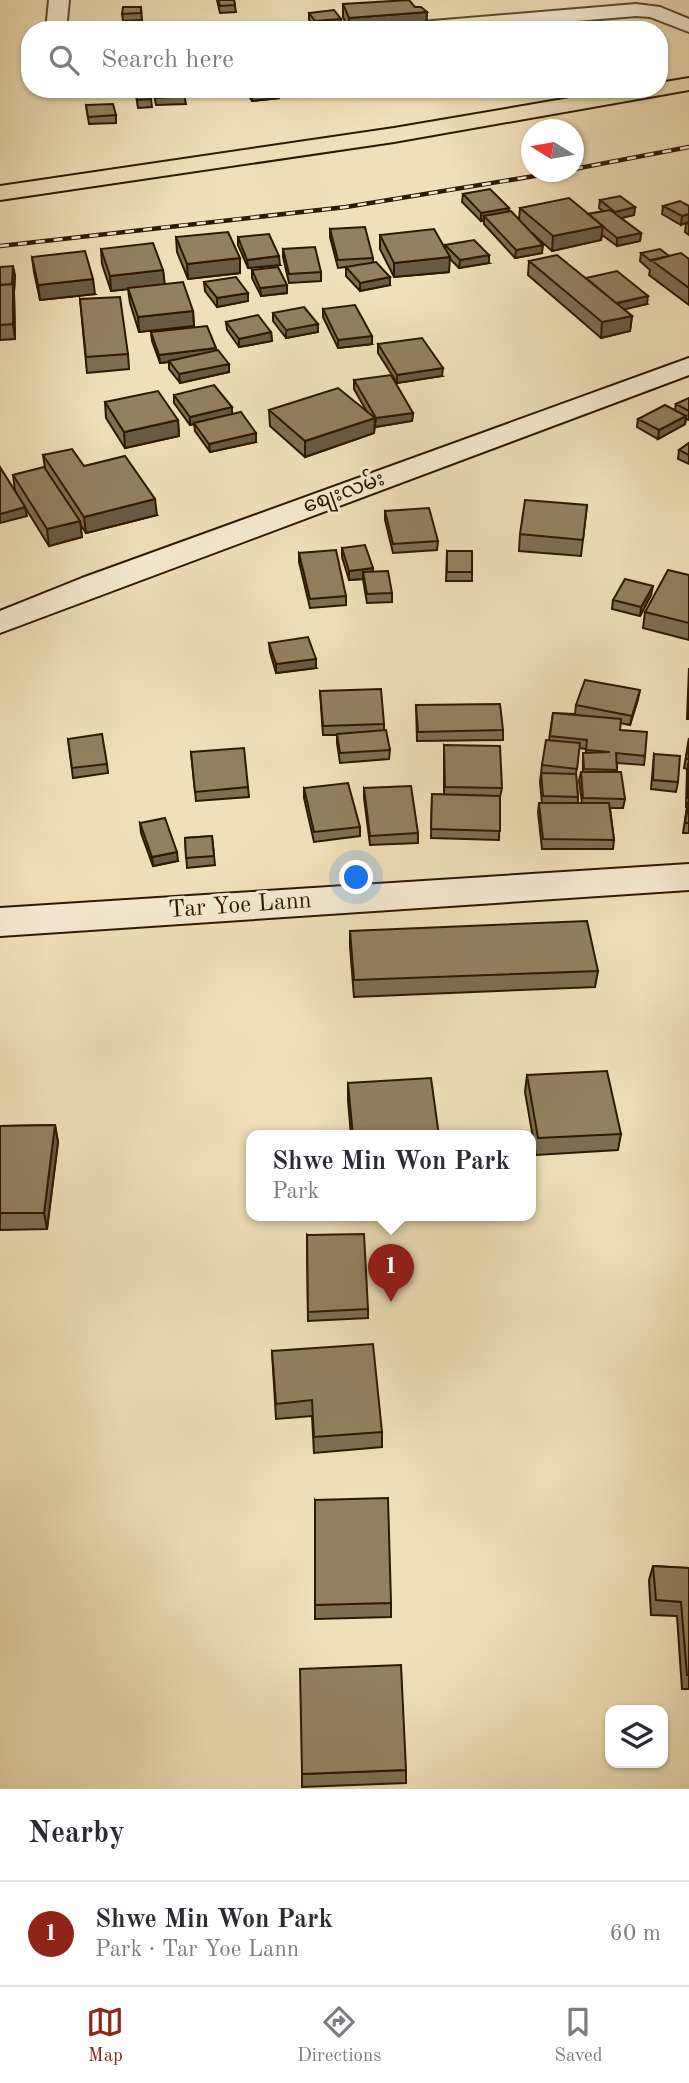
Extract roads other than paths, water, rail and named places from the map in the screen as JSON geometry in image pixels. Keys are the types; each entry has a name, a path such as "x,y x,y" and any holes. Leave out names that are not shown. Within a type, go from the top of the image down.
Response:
{"highway":[{"path":"668,88 689,84"},
{"path":"0,193 394,135 608,98"}],"main road":[{"path":"57,21 60,0"},
{"path":"498,21 612,11 648,5 689,26"},
{"name":"စျေးလမ်း","path":"0,623 93,585 689,366"},
{"name":"Tar Yoe Lann","path":"0,922 689,877"}],"railway":[{"path":"584,167 689,147"},
{"path":"0,246 346,207 521,178"}],"place":[{"name":"Shwe Min Won Park","path":"391,1302"}]}
